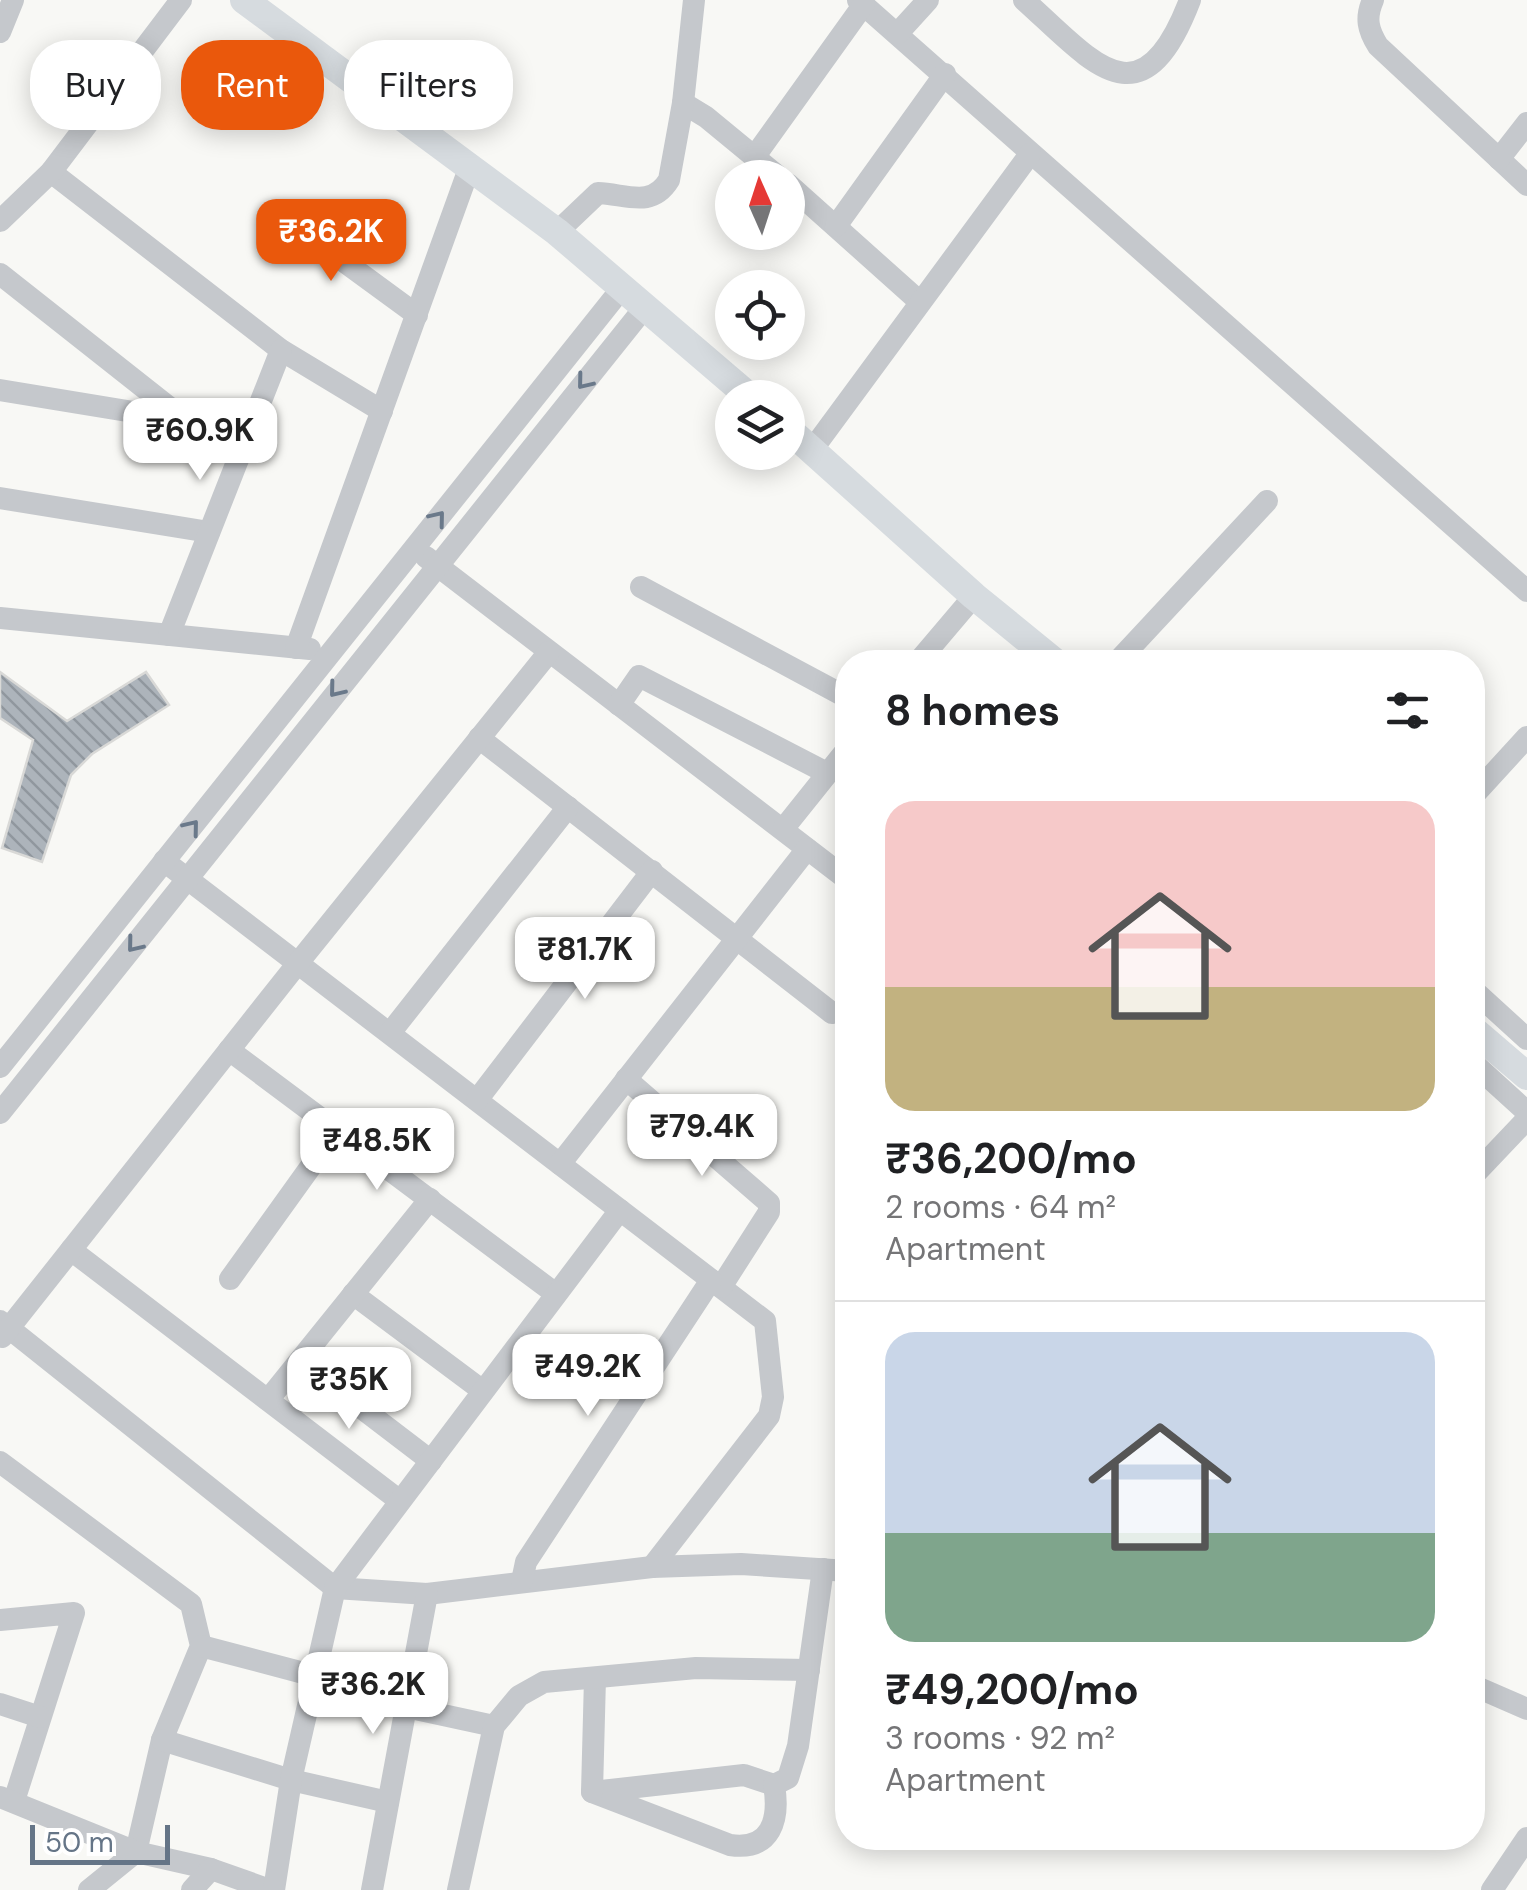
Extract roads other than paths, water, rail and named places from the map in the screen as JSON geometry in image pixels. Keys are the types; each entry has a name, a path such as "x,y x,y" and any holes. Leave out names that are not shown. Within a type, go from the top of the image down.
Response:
{"main road":[{"path":"244,0 556,232 729,380"},
{"path":"805,444 974,596 1040,650"},
{"path":"1485,1040 1527,1076"}],"street":[{"path":"0,32 13,0"},
{"path":"0,221 51,172 181,0"},
{"path":"556,232 598,193 644,199 662,191 674,159 694,0"},
{"path":"898,33 928,0"},
{"path":"1024,0 1096,64 1112,73 1139,71 1156,59 1172,41 1190,0"},
{"path":"1373,0 1368,31 1378,46 1527,185"},
{"path":"755,156 861,2 1527,591"},
{"path":"836,226 945,74"},
{"path":"683,103 760,160"},
{"path":"1498,159 1527,123"},
{"path":"812,450 1030,154"},
{"path":"296,648 470,166"},
{"path":"51,172 281,350 382,411"},
{"path":"805,199 920,302"},
{"path":"275,210 417,314"},
{"path":"0,274 185,420 240,454"},
{"path":"0,1067 622,288"},
{"path":"0,1113 645,307"},
{"path":"169,635 281,350"},
{"path":"0,390 185,420"},
{"path":"0,498 209,532"},
{"path":"1128,650 1267,502"},
{"path":"414,548 835,870"},
{"path":"640,587 835,691"},
{"path":"928,650 974,596"},
{"path":"0,618 366,652"},
{"path":"550,652 3,1330 335,1588 427,1594 652,1567 741,1564 835,1569"},
{"path":"620,705 639,676 827,773"},
{"path":"1485,784 1527,737"},
{"path":"480,738 832,1013"},
{"path":"784,828 835,763"},
{"path":"390,1033 568,807"},
{"path":"560,1164 807,848"},
{"path":"164,861 765,1321 773,1397 769,1416 652,1567"},
{"path":"477,1100 652,871"},
{"path":"1485,1001 1527,1039"},
{"path":"229,1050 556,1294"},
{"path":"1485,1075 1527,1116 1485,1163"},
{"path":"522,1581 526,1562 716,1283 769,1212 769,1203 626,1079"},
{"path":"230,1280 336,1130"},
{"path":"268,1400 430,1199"},
{"path":"0,1620 74,1613 40,1717 7,1799 136,1852 272,1890 290,1780 335,1588 620,1210"},
{"path":"71,1250 400,1502"},
{"path":"353,1294 483,1391"},
{"path":"300,1361 431,1460"},
{"path":"0,1462 191,1604 201,1646 162,1740 136,1852 89,1890"},
{"path":"592,1792 744,1775 774,1786 788,1778 823,1568"},
{"path":"372,1890 427,1594"},
{"path":"201,1646 314,1676"},
{"path":"458,1890 494,1726 519,1696 544,1682 696,1668 809,1670"},
{"path":"592,1792 595,1678"},
{"path":"1485,1691 1527,1709"},
{"path":"0,1704 40,1717"},
{"path":"406,1708 494,1726"},
{"path":"162,1740 290,1780 388,1802"},
{"path":"592,1792 730,1845 750,1848 761,1842 773,1824 777,1806 774,1786"},
{"path":"1492,1890 1527,1838"},
{"path":"192,1890 211,1870"}]}
